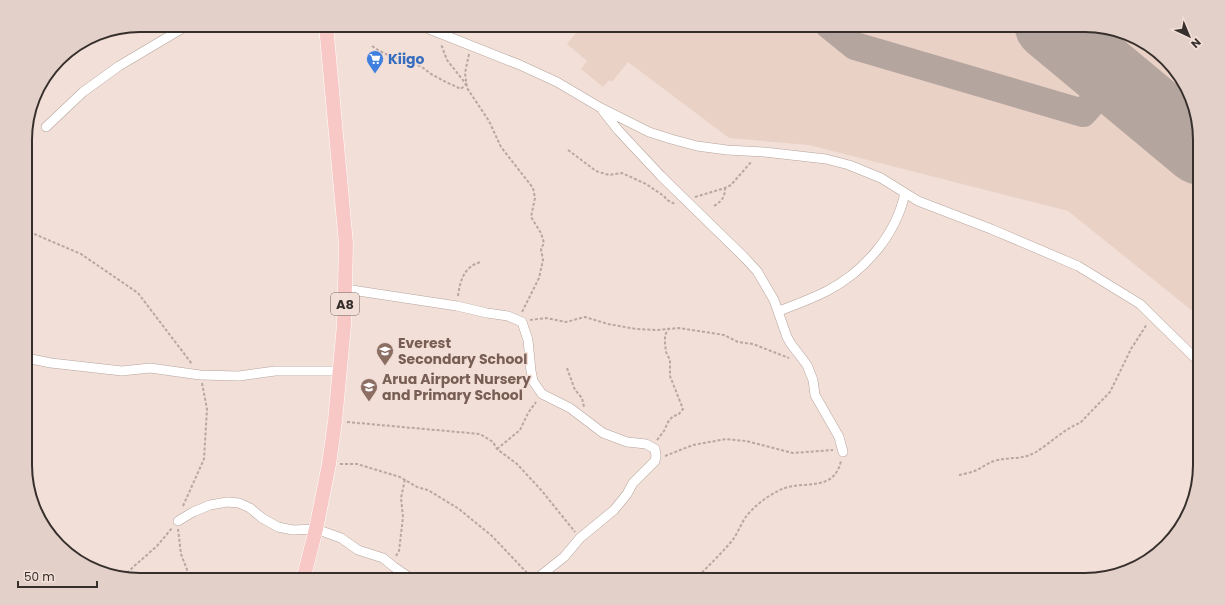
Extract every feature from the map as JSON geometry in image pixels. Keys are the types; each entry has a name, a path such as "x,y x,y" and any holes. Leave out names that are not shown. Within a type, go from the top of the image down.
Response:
{"main road":[{"name":"A8","path":"306,573 329,464 335,421 344,325 346,244 327,32"}],"street":[{"path":"46,127 83,92 119,66 176,32"},
{"path":"437,32 558,82 601,108 649,132 697,146 826,159 849,165 881,178 918,201 991,229 1078,266 1132,299 1152,316 1193,356"},
{"path":"601,108 618,130 639,152 757,271 779,311 790,344 807,365 813,380 815,396 839,437 843,452"},
{"path":"779,311 827,291 844,281 866,263 884,242 898,217 905,193"},
{"path":"345,289 457,306 508,316 519,320 528,340 533,381 542,394 570,408 603,433 634,444 642,442 652,446 656,450 654,461 633,483 618,506 580,538 564,557 540,573"},
{"path":"32,359 51,363 122,371 150,368 200,375 239,376 275,371 340,371"},
{"path":"178,521 193,512 210,505 227,502 239,502 278,527 293,530 316,529 341,538 358,550 383,558 403,573"}],"path":[{"path":"437,32 447,60 466,84 470,94 489,122 501,147 532,188 535,198 531,217 541,233 544,243 541,249 543,260 539,278 519,320"},
{"path":"372,46 392,57 404,58 461,89 466,84 468,56 474,47"},
{"path":"568,150 596,171 609,175 622,173 646,184 664,196 666,200 676,204"},
{"path":"686,200 725,188 731,184 754,159 764,152"},
{"path":"714,206 724,198 725,188"},
{"path":"32,233 81,254 138,293 200,375 207,409 204,459 178,521 157,546 127,572"},
{"path":"457,306 462,278 470,267 481,262"},
{"path":"959,475 978,469 992,461 1025,457 1050,443 1074,425 1080,423 1110,392 1131,349 1152,316"},
{"path":"519,320 546,318 566,322 585,317 608,324 636,329 658,330 679,328 724,335 738,342 760,346 792,359"},
{"path":"652,446 664,431 668,422 673,416 678,415 683,409 670,376 670,360 666,352 665,344 665,335 669,328"},
{"path":"566,368 576,390 582,398 586,421"},
{"path":"497,450 520,430 528,413 542,394"},
{"path":"335,421 480,434 493,442 497,450 517,464 542,491 580,538"},
{"path":"654,461 693,445 726,439 746,441 799,454 831,450 843,452 839,470 826,481 816,484 791,485 777,491 763,500 746,517 732,542 702,573"},
{"path":"329,464 357,464 400,476 417,486 428,490 459,509 497,540 528,573"},
{"path":"394,567 399,547 403,517 401,498 405,479"},
{"path":"178,521 181,554 188,573"}],"shaded area":[{"path":"576,32 1085,32 1106,34 1133,43 1145,50 1171,74 1179,86 1189,112 1193,140 1193,311 1068,211 809,145 729,138 628,62 612,82 609,80 603,87 581,69 587,61 567,44"}],"taxiway":[{"path":"838,32 855,46 1083,113 1114,78"}],"runway":[{"path":"1058,32 1193,144"}],"place":[{"name":"Kiigo","path":"375,74"},
{"name":"Everest Secondary School","path":"385,366"},
{"name":"Arua Airport Nursery and Primary School","path":"369,402"}]}
